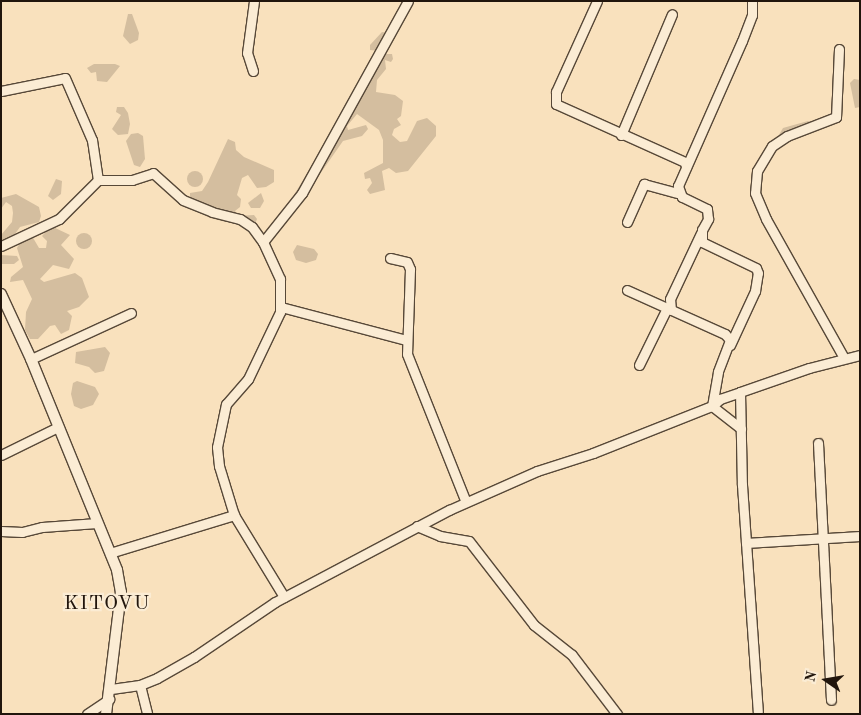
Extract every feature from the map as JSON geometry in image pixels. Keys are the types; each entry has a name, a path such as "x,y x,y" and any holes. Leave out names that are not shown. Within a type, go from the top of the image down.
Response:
{"street":[{"path":"252,71 247,54 254,1"},
{"path":"263,242 302,193 408,1"},
{"path":"597,1 554,98 562,107 685,162 686,168"},
{"path":"678,193 686,168 752,15 752,1"},
{"path":"622,134 672,14"},
{"path":"839,49 836,117 787,136 772,146 757,171 756,193 766,219 844,358"},
{"path":"1,91 65,78 92,140 98,180"},
{"path":"1,246 59,219 98,180 132,180 156,173 184,200 212,212 240,219 263,242 280,279 281,308 256,367 221,414 216,447 219,466 234,515 284,597"},
{"path":"627,222 644,184 678,193 707,209 708,219 670,299 669,309 639,365"},
{"path":"701,233 702,242 756,268 758,273 755,291 718,372 712,406"},
{"path":"390,258 407,262 410,269 407,354 466,502"},
{"path":"627,290 725,334 730,345"},
{"path":"3,301 31,358 110,553 121,592 110,694 106,714"},
{"path":"281,308 406,340"},
{"path":"31,358 130,313"},
{"path":"87,714 110,694 140,685 194,657 284,597 466,502 536,472 593,453 712,406 720,399 844,358 860,355"},
{"path":"740,392 746,543 758,710"},
{"path":"712,406 741,429"},
{"path":"1,455 58,427"},
{"path":"818,443 832,700"},
{"path":"110,553 234,515"},
{"path":"1,531 22,532 42,527 97,523"},
{"path":"418,526 440,536 469,541 534,625 572,655 617,714"},
{"path":"746,543 860,536"},
{"path":"140,685 147,714"}],"shaded area":[{"path":"128,14 132,14 139,33 138,40 130,44 123,36"},
{"path":"382,32 388,33 379,51 370,50 370,45"},
{"path":"386,54 392,54 393,59 391,62 385,60 386,69 377,80 376,92 395,95 403,101 401,116 397,119 401,125 394,129 392,135 400,142 407,141 417,121 427,118 436,126 436,136 408,171 396,173 389,168 382,171 385,190 370,194 367,190 372,183 370,178 365,179 364,173 383,163 383,140 379,130 357,114 347,126 348,130 366,125 368,129 362,136 343,141 290,217 280,218 377,58"},
{"path":"94,64 115,64 120,66 107,82 97,81 96,72 91,73 87,68"},
{"path":"854,79 860,80 860,107 855,108 850,83"},
{"path":"117,107 124,107 128,113 130,124 128,134 118,135 112,129 121,115 116,112"},
{"path":"808,121 814,123 776,140 783,128"},
{"path":"138,133 143,136 145,159 140,167 134,165 126,141 131,134"},
{"path":"228,139 235,142 236,150 244,157 274,170 274,182 266,187 257,188 248,175 242,178 237,195 241,199 240,207 235,211 237,216 254,215 257,219 255,224 243,226 231,219 226,222 210,218 196,211 190,198 190,193 202,191 208,182"},
{"path":"192,171 198,171 203,176 201,185 192,187 187,182 187,176"},
{"path":"56,179 62,181 61,194 53,200 48,196"},
{"path":"261,193 264,201 260,208 251,208 248,203"},
{"path":"16,194 39,207 41,216 39,222 20,227 15,234 1,240 1,235 12,222 13,213 12,206 6,202 1,209 1,198"},
{"path":"51,226 70,235 61,245 74,259 69,269 53,265 40,279 44,282 75,273 82,278 89,297 79,307 67,311 72,316 69,330 61,334 55,325 50,326 38,339 30,339 25,330 26,312 32,299 23,280 10,282 11,277 23,267 17,248 21,241 32,236 39,248 46,248 47,241 42,236"},
{"path":"81,233 87,233 92,238 90,247 81,249 76,244 76,238"},
{"path":"297,245 314,249 318,254 316,260 306,263 296,260 293,252"},
{"path":"1,255 17,256 19,260 14,264 2,264"},
{"path":"105,347 110,353 104,371 95,373 89,367 75,363 76,352"},
{"path":"77,381 95,387 99,394 93,405 81,409 74,406 71,394 73,383"}],"district":[{"name":"KITOVU","path":"107,604"}]}
